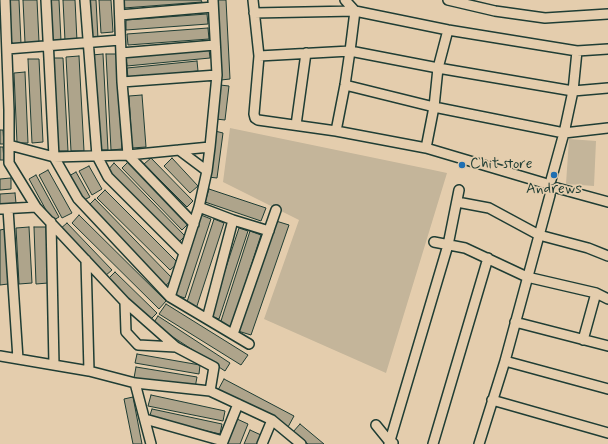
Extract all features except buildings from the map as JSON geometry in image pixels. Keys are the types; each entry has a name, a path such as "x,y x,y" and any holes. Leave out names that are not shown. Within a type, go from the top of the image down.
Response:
{"street":[{"path":"5,0 7,49 5,111 9,144 4,163 36,207 125,302 176,347 214,367 210,391"},
{"path":"46,0 54,157 78,199 170,297 249,344"},
{"path":"85,0 87,42 97,156 108,177 184,253"},
{"path":"119,0 122,82 128,155 194,224"},
{"path":"253,0 259,56 254,118 258,120 336,131 426,148 547,182 554,182 557,184 558,188 608,202"},
{"path":"336,131 345,85 355,11 345,0"},
{"path":"448,0 495,11 545,18 608,14"},
{"path":"120,15 213,4 217,74 207,171 199,207 170,297"},
{"path":"254,13 355,11 448,30 577,51 608,49"},
{"path":"426,148 434,107 438,68 448,30"},
{"path":"7,49 120,40"},
{"path":"121,54 215,45"},
{"path":"259,56 350,51 573,91 608,88"},
{"path":"550,195 544,192 543,186 547,182 564,133 573,91 577,51"},
{"path":"296,125 306,53"},
{"path":"122,82 217,74"},
{"path":"345,85 434,107 564,133 608,128"},
{"path":"9,144 54,157 128,155 210,147"},
{"path":"179,150 207,171"},
{"path":"489,444 479,443 505,361 550,195 555,193 558,188"},
{"path":"391,443 448,245 459,190"},
{"path":"457,202 489,208 539,235 588,248 608,256"},
{"path":"18,359 4,209 36,207"},
{"path":"199,207 269,231"},
{"path":"233,334 276,210"},
{"path":"207,319 234,220"},
{"path":"51,222 54,365"},
{"path":"434,242 466,248 527,277 596,293 608,299"},
{"path":"433,444 488,258"},
{"path":"86,260 90,371"},
{"path":"583,340 596,293"},
{"path":"125,302 126,332 138,346 176,347"},
{"path":"515,322 608,346"},
{"path":"0,356 90,371 135,383 210,391 272,420 301,444"},
{"path":"505,361 608,390"},
{"path":"135,383 151,444"},
{"path":"492,400 608,433"},
{"path":"145,419 222,442 238,404"},
{"path":"262,444 272,420"},
{"path":"376,425 391,443"}],"shaded area":[{"path":"230,128 447,173 386,373 264,319 299,220 223,182"},
{"path":"569,139 596,141 594,186 566,184"}],"place":[{"name":"Chit store","path":"462,165"},
{"name":"Andrews","path":"554,175"}]}
